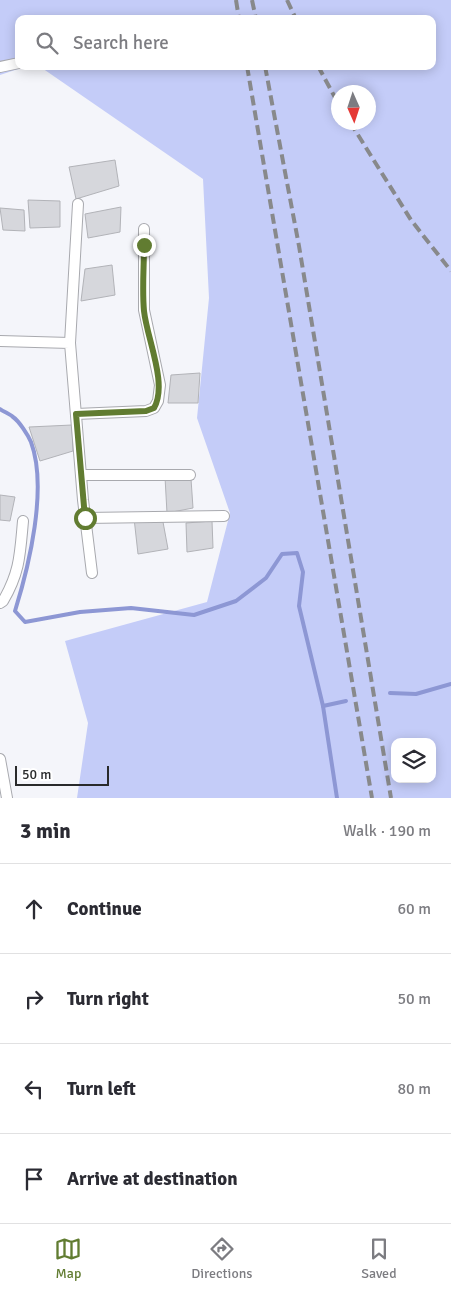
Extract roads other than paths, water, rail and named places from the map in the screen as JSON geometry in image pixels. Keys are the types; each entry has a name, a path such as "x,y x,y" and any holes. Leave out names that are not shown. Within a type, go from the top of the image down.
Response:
{"street":[{"path":"0,67 15,64"},
{"path":"78,204 70,342 85,518 92,573"},
{"path":"76,414 146,411 154,408 158,400 160,386 144,310 144,229"},
{"path":"0,341 70,342"},
{"path":"81,475 190,475"},
{"path":"85,518 224,516"},
{"path":"0,603 10,589 19,563 23,521"},
{"path":"0,759 7,798"}],"waterway":[{"path":"0,409 15,419 23,428 31,442 36,461 38,481 35,527 26,572 15,611 25,622 80,612 131,608 194,615 236,601 266,578 282,554 297,553 303,572 299,606 323,706 337,798"},
{"path":"390,693 416,694 451,684"},
{"path":"323,706 346,701"}],"railway":[{"path":"236,0 238,15"},
{"path":"252,0 255,15"},
{"path":"287,0 294,15"},
{"path":"248,70 372,798"},
{"path":"266,70 299,246 391,798"},
{"path":"320,70 331,90"},
{"path":"355,130 411,220 451,271"}]}
